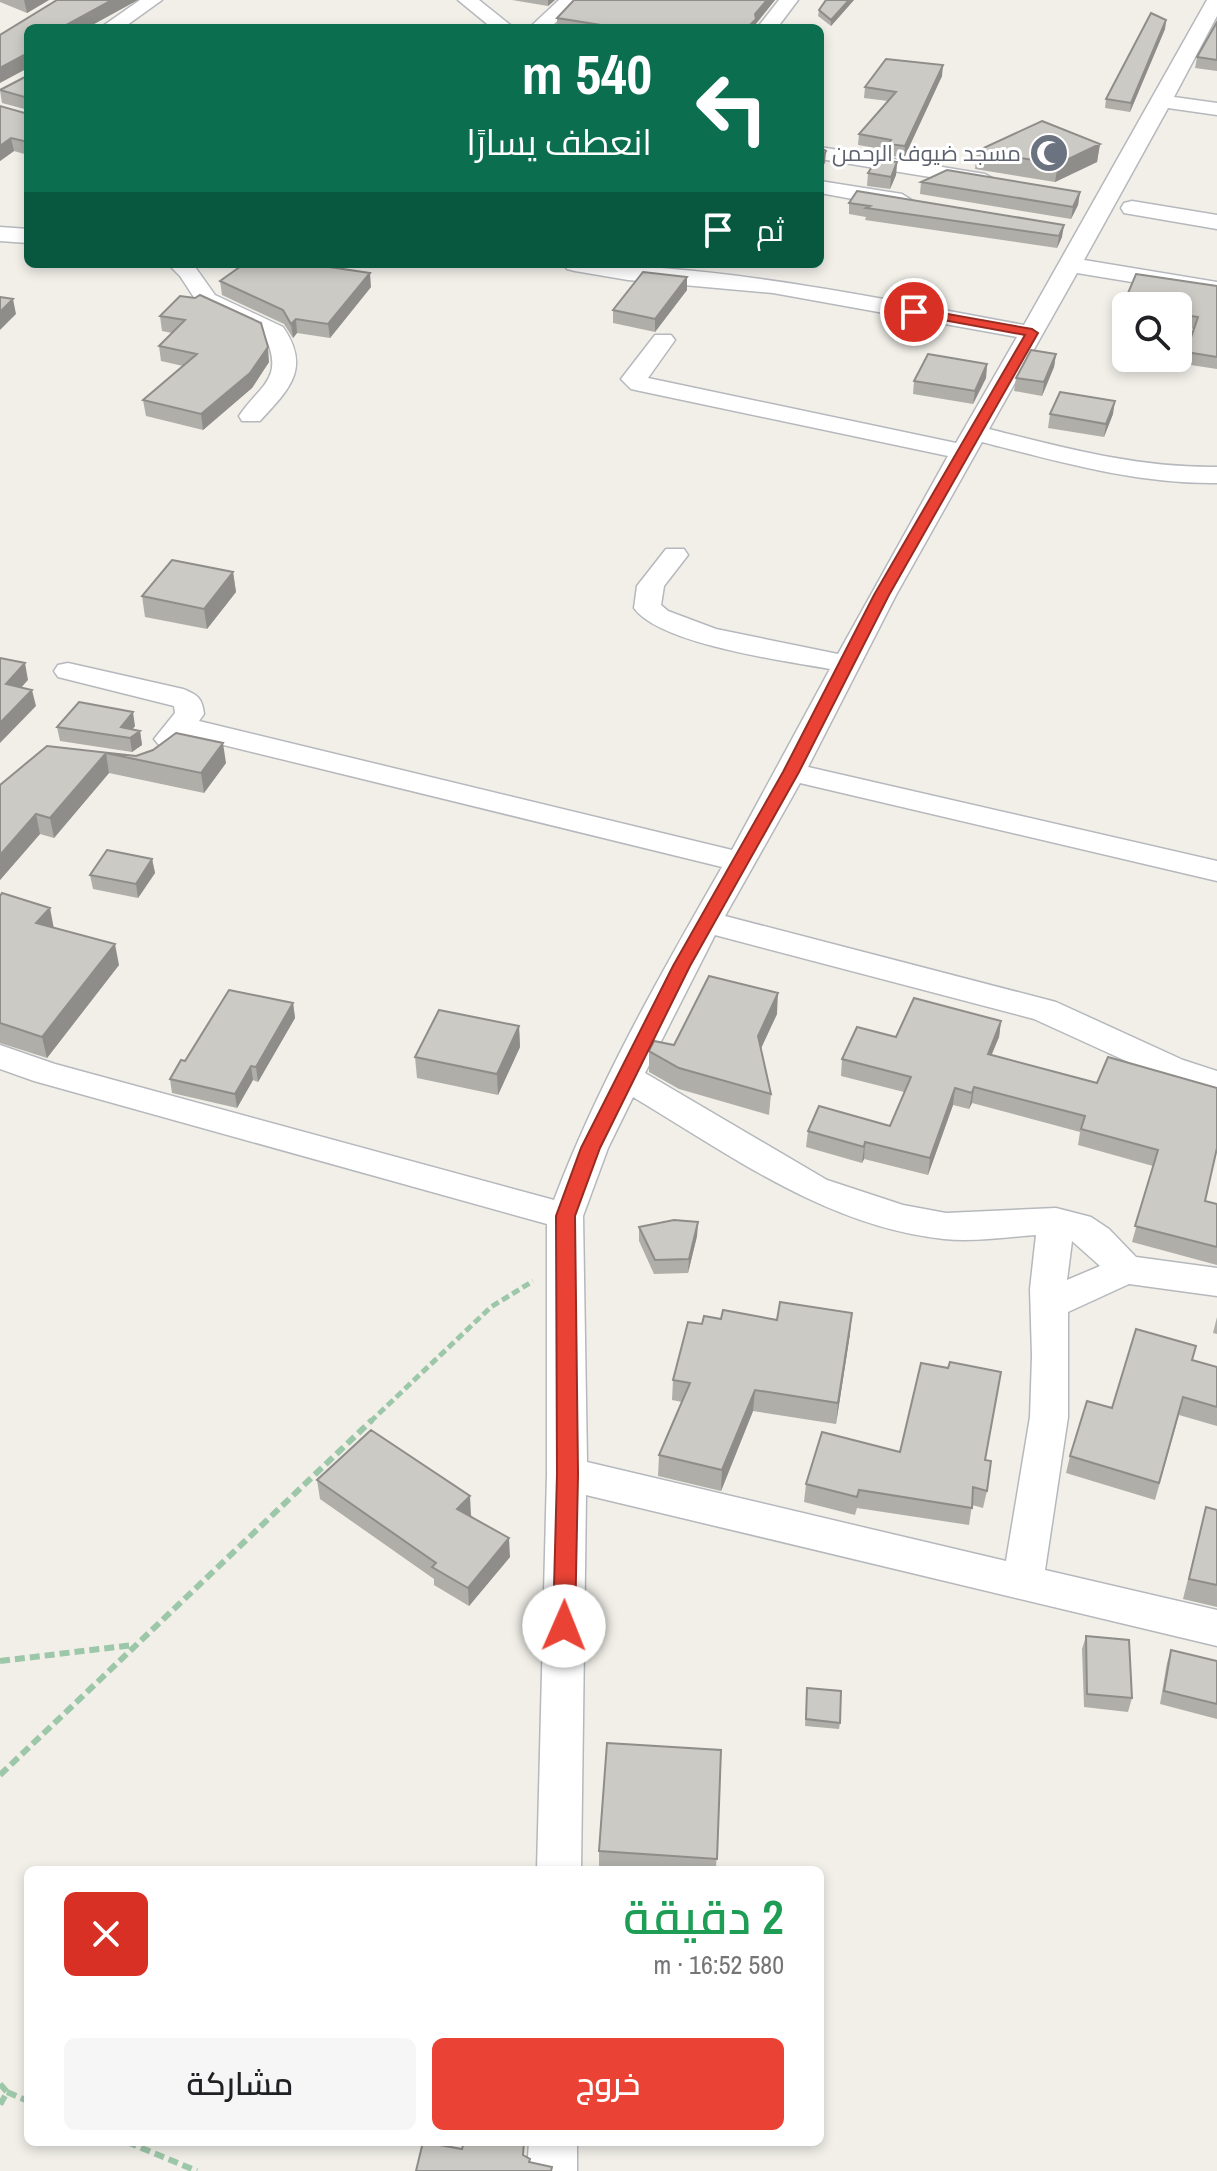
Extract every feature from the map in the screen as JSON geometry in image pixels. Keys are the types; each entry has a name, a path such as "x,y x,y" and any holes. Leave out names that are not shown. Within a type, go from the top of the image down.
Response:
{"street":[{"path":"98,6 118,23 153,0"},
{"path":"467,0 499,24"},
{"path":"543,24 570,0"},
{"path":"770,24 789,0"},
{"path":"559,1866 567,1474 565,1216 591,1148 706,922 791,772 882,595 1071,265 1075,229 1106,201 1213,11"},
{"path":"1161,101 1217,109"},
{"path":"824,154 1002,183"},
{"path":"824,188 920,204"},
{"path":"1106,201 1217,222"},
{"path":"0,234 24,236"},
{"path":"1071,265 1217,289"},
{"path":"184,268 207,300 275,332 281,343 287,366 285,378 251,416"},
{"path":"599,268 773,286 1032,333"},
{"path":"663,340 633,379 640,384 1164,476 1217,475"},
{"path":"675,555 654,580 647,595 648,608 655,617 692,631 846,664"},
{"path":"68,671 188,701 190,714 151,757"},
{"path":"182,726 741,862"},
{"path":"791,772 1217,871"},
{"path":"706,922 1044,1010 1171,1068 1217,1083"},
{"path":"0,1057 46,1073 565,1216"},
{"path":"626,1077 814,1189 901,1218 946,1226 1056,1221 1078,1227 1096,1239 1126,1270"},
{"path":"1023,1583 1049,1417 1048,1289 1056,1221"},
{"path":"1049,1304 1126,1270 1217,1282"},
{"path":"567,1474 1217,1628"},
{"path":"552,2171 553,2146"}],"path":[{"path":"0,1775 491,1307 566,1261"},
{"path":"0,1661 133,1645"},
{"path":"0,2084 7,2092 24,2099"},
{"path":"0,2105 7,2092"},
{"path":"137,2146 197,2171"}],"building":[{"path":"57,0 112,0 68,24 24,24 24,55 0,68 0,35"},
{"path":"574,0 767,0 751,24 595,24 557,18"},
{"path":"826,0 849,0 831,20 819,10"},
{"path":"1151,13 1166,20 1131,103 1106,99"},
{"path":"1217,22 1217,60 1197,57"},
{"path":"886,59 943,65 905,146 859,134 896,92 865,87"},
{"path":"24,78 24,97 0,90"},
{"path":"0,106 24,113 24,141 11,138 0,146"},
{"path":"1042,121 1100,144 1058,164 977,151"},
{"path":"877,159 897,162 891,177 868,173"},
{"path":"947,170 1080,192 1073,207 921,182"},
{"path":"857,191 1064,225 1059,236 866,208 870,206 849,203"},
{"path":"238,268 336,268 370,273 328,324 296,319 291,324 283,310 220,281"},
{"path":"643,272 687,277 655,319 613,310"},
{"path":"1136,274 1217,286 1217,357 1192,353 1192,334 1198,317 1192,316 1192,292 1128,292"},
{"path":"200,295 261,323 268,347 250,373 201,414 143,400 197,354 159,346 185,320 160,316 180,296 195,298"},
{"path":"0,297 13,299 0,312"},
{"path":"1031,350 1056,354 1044,382 1016,378"},
{"path":"928,354 987,364 975,391 914,381"},
{"path":"1060,392 1115,401 1106,424 1050,414"},
{"path":"172,560 233,572 204,609 142,596"},
{"path":"0,658 25,663 6,684 32,690 0,723"},
{"path":"79,702 133,712 121,727 140,731 130,738 57,727"},
{"path":"176,733 223,743 201,773 106,753 50,818 36,814 0,855 0,785 47,746 136,756 153,750"},
{"path":"107,850 152,859 136,884 90,875"},
{"path":"2,893 50,908 36,923 115,944 42,1037 0,1023"},
{"path":"709,976 778,993 758,1036 771,1094 679,1068 649,1051 654,1041 674,1045"},
{"path":"229,990 293,1003 256,1067 251,1066 235,1094 170,1079 181,1060 185,1061"},
{"path":"914,998 1001,1021 988,1054 1097,1083 1108,1057 1217,1088 1217,1148 1205,1201 1217,1204 1217,1247 1135,1226 1158,1150 1081,1129 1085,1116 974,1087 972,1093 955,1088 930,1158 865,1142 864,1147 808,1131 819,1106 890,1126 911,1077 842,1059 857,1027 896,1037"},
{"path":"439,1010 519,1026 497,1074 415,1057"},
{"path":"674,1220 698,1222 689,1259 655,1260 639,1227"},
{"path":"780,1302 852,1313 838,1403 755,1390 722,1470 659,1455 690,1383 673,1380 688,1322 702,1324 704,1316 721,1319 723,1310 777,1320"},
{"path":"1136,1329 1196,1346 1192,1360 1217,1367 1217,1407 1183,1397 1159,1483 1070,1456 1087,1401 1112,1408"},
{"path":"950,1362 1001,1372 985,1460 991,1461 987,1491 973,1487 972,1508 859,1490 857,1497 806,1484 822,1432 900,1452 921,1363 948,1368"},
{"path":"371,1430 470,1496 457,1509 509,1538 468,1588 432,1567 436,1563 317,1480"},
{"path":"1206,1507 1217,1510 1217,1585 1189,1579"},
{"path":"1086,1636 1129,1640 1132,1698 1087,1694"},
{"path":"1171,1650 1217,1661 1217,1704 1164,1691"},
{"path":"807,1688 841,1691 840,1723 806,1719"},
{"path":"607,1743 721,1750 717,1859 599,1851"},
{"path":"422,2146 462,2149 463,2146 524,2146 523,2155 530,2159 529,2162 552,2167 551,2171 416,2171"}],"place":[{"name":"مسجد ضيوف الرحمن","path":"1049,153"}],"route":[{"path":"564,1626 567,1474 565,1216 591,1148 681,966 791,772 882,595 1032,333 914,312"}]}
